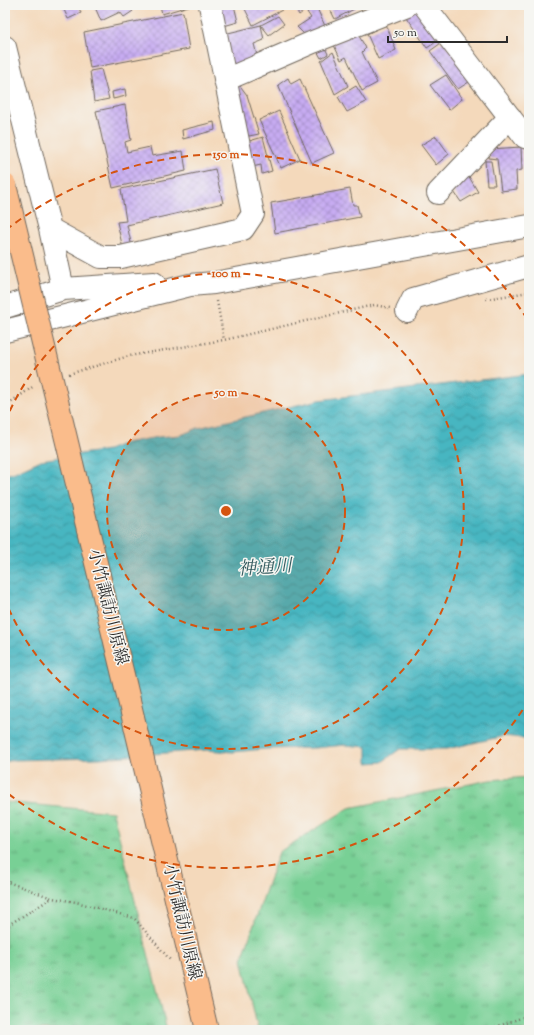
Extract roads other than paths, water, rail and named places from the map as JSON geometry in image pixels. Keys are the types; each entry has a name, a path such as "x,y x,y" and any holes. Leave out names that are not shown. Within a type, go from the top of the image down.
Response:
{"main road":[{"name":"小竹諏訪川原線","path":"5,185 207,1030"}],"street":[{"path":"50,229 101,257 121,258 243,229 254,214 210,5"},
{"path":"225,80 313,42 407,5"},
{"path":"424,5 510,117 526,137 529,138"},
{"path":"5,47 50,229 63,289"},
{"path":"438,194 510,117"},
{"path":"5,331 190,285 214,283 529,226"},
{"path":"407,311 413,299 529,266"},
{"path":"5,306 63,289 138,285 180,280 190,285"}],"water":[{"name":"神通川","path":"529,374 529,739 504,736 447,749 400,749 382,762 367,763 367,747 345,745 233,752 206,750 99,758 12,760 5,762 5,475 41,460 108,450 125,443 158,437 181,435 198,428 319,400"}]}
